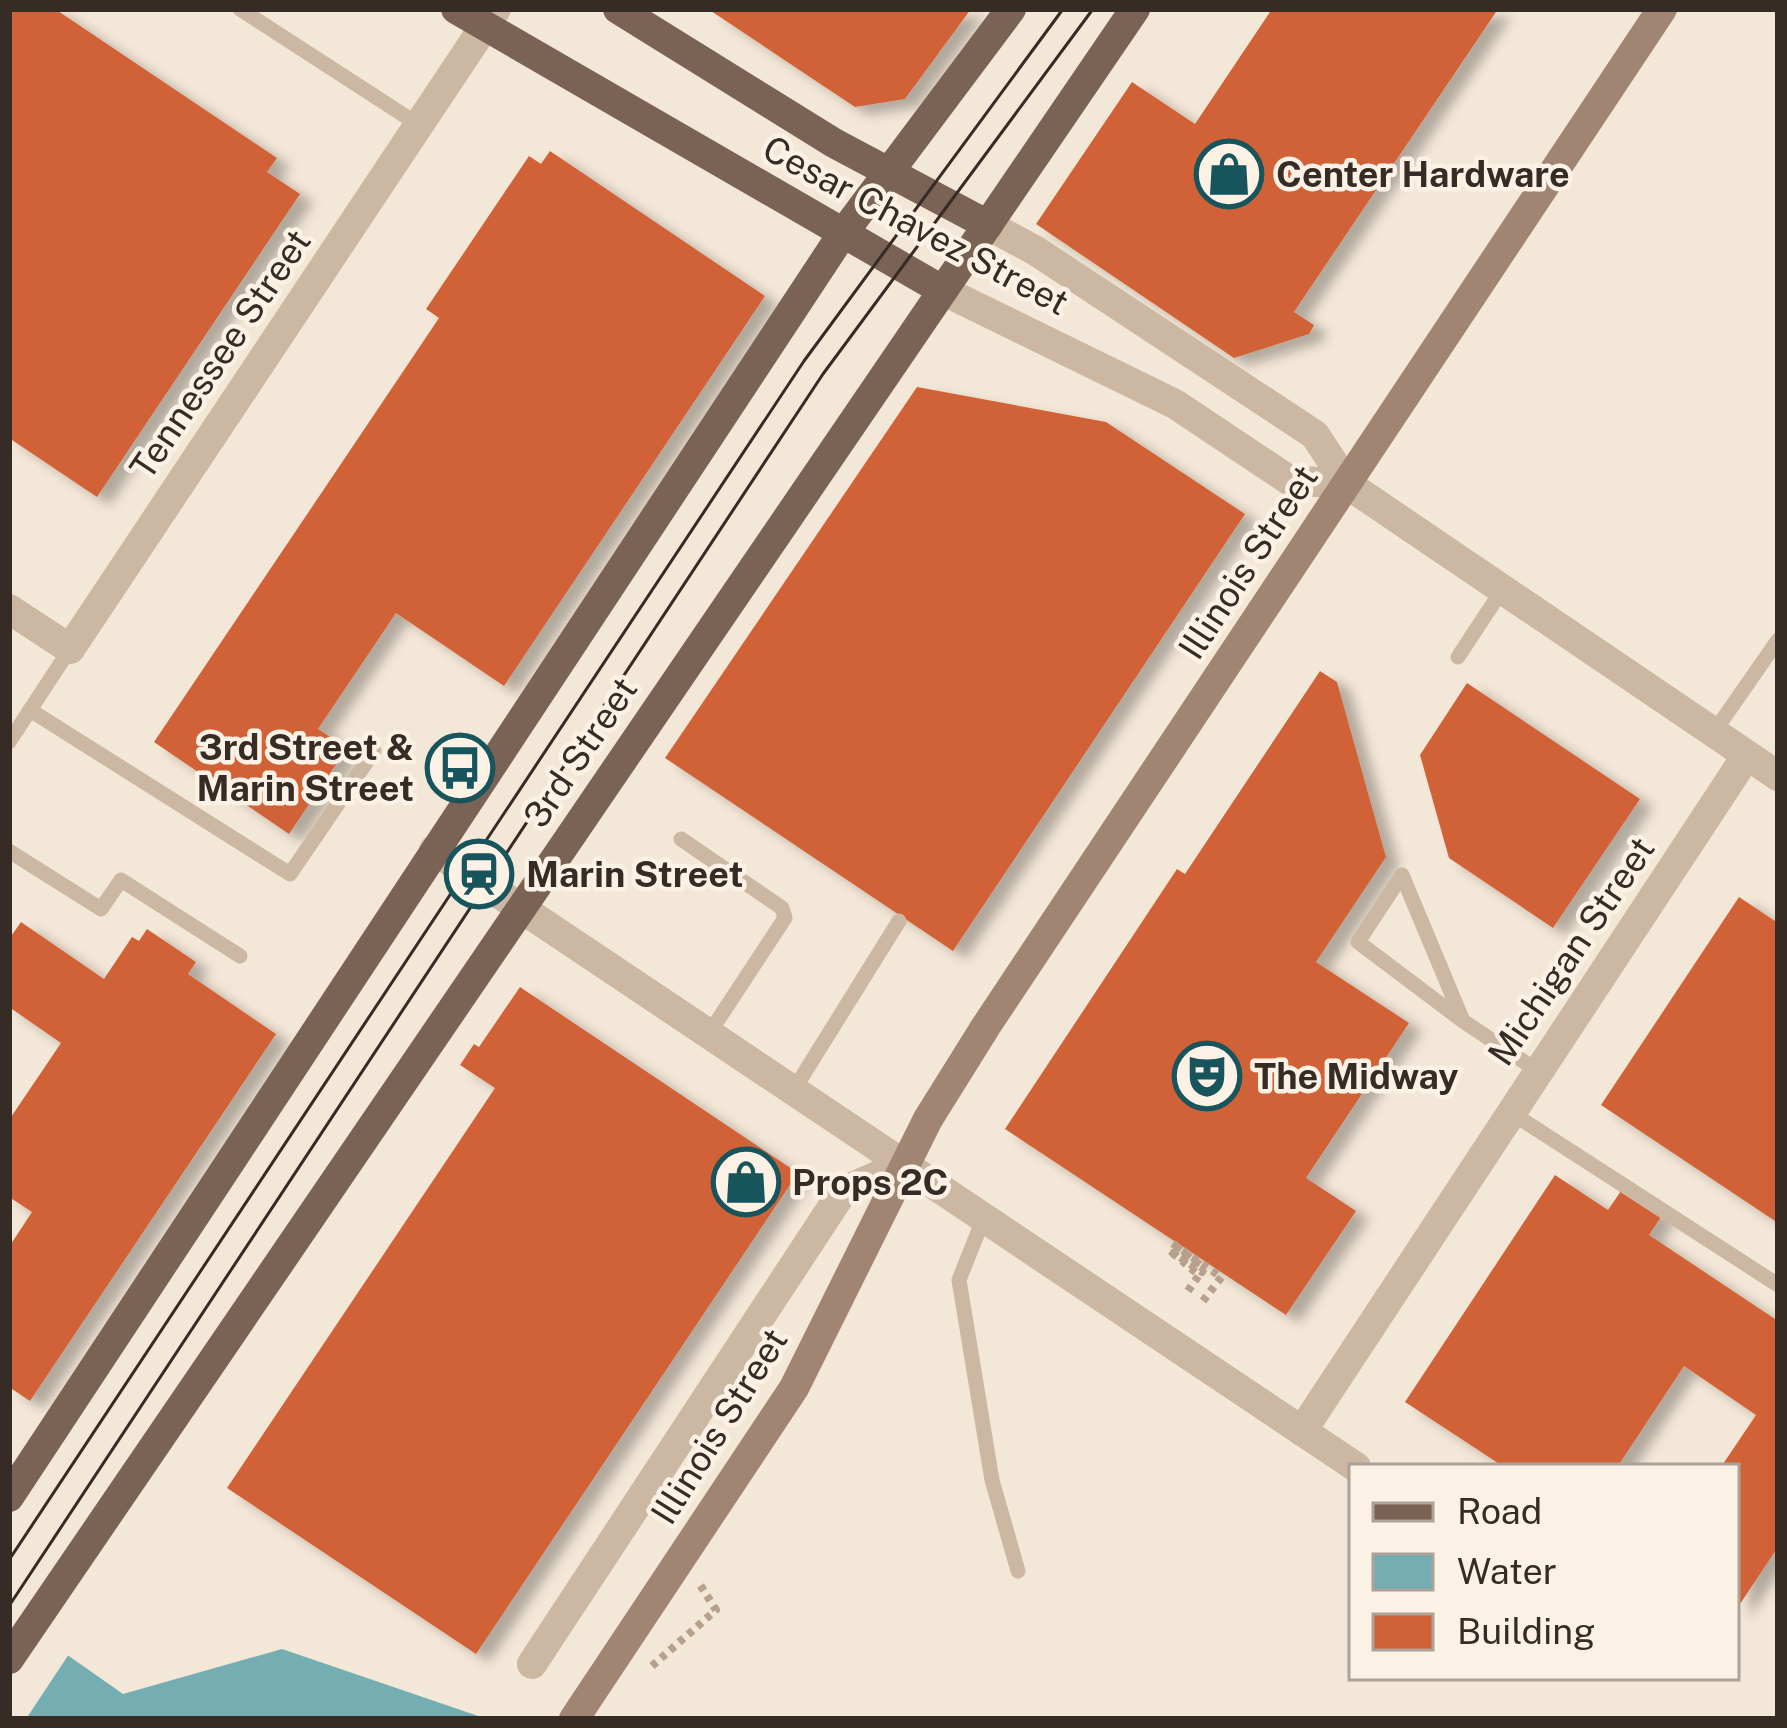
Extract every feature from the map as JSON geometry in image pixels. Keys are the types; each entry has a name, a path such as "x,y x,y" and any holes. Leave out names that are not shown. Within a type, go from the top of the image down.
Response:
{"main road":[{"name":"Cesar Chavez Street","path":"456,9 490,19 841,236 942,290"},
{"name":"Cesar Chavez Street","path":"618,9 885,171 988,225"},
{"name":"3rd Street","path":"9,1497 841,236 885,171 1011,9"},
{"name":"3rd Street","path":"9,1659 1135,9"}],"street":[{"name":"Illinois Street","path":"574,1719 794,1388 907,1163 986,1026 1662,9"},
{"name":"Tennessee Street","path":"70,650 490,19"},
{"name":"Cesar Chavez Street","path":"988,225 1036,250 1315,435 1347,484 1778,776"},
{"name":"Cesar Chavez Street","path":"942,290 1175,404 1289,480 1347,484"},
{"path":"9,609 70,650"},
{"name":"Michigan Street","path":"1302,1430 1748,755"},
{"path":"434,850 985,1214 1351,1464"},
{"name":"Illinois Street","path":"532,1664 843,1191 907,1163"}],"lane":[{"path":"240,9 419,125"},
{"path":"1458,657 1502,590"},
{"path":"1714,733 1778,640"},
{"name":"Tennessee Street","path":"9,742 70,650"},
{"path":"30,710 290,874 374,751"},
{"path":"681,838 782,908 785,919 710,1032"},
{"path":"9,851 101,909 121,880 240,956"},
{"path":"1463,1021 1402,875 1358,942 1463,1021 1538,1071"},
{"path":"795,1088 899,921"},
{"path":"1510,1112 1778,1286"},
{"path":"985,1214 959,1280 992,1480 1018,1571"}],"path":[{"path":"1188,1291 1199,1275 1168,1250 1202,1272 1204,1268 1172,1243 1223,1276 1204,1301"},
{"path":"659,1660 716,1610 682,1557"}],"water":[{"path":"9,1614 123,1694 282,1649 487,1719 9,1719"}],"pier":[{"path":"9,1608 71,1651 26,1719 9,1719"}],"building":[{"path":"9,9 55,9 277,158 267,172 300,194 97,497 9,438"},
{"path":"708,9 971,9 905,99 855,107"},
{"name":"Center Hardware","path":"1272,9 1498,9 1294,312 1314,325 1309,334 1234,358 1036,224 1132,82 1195,124"},
{"path":"550,151 765,296 504,686 396,613 318,729 347,748 289,834 154,742 439,318 426,309 529,156 541,164"},
{"path":"917,387 1106,422 1245,514 953,951 665,758"},
{"name":"The Midway","path":"1320,671 1337,682 1386,857 1316,962 1409,1023 1306,1178 1356,1211 1286,1315 1005,1129 1177,869 1185,874"},
{"path":"1467,683 1640,799 1553,928 1449,858 1420,755"},
{"path":"1739,897 1778,923 1778,1223 1601,1105"},
{"path":"21,922 104,979 132,937 139,941 147,929 196,962 188,974 276,1034 30,1401 9,1387 9,1247 32,1212 9,1197 9,1120 61,1043 9,1007 9,939"},
{"path":"520,987 798,1173 476,1654 227,1488 495,1088 460,1065 474,1044 479,1047"},
{"path":"1555,1175 1608,1210 1623,1188 1663,1214 1649,1235 1778,1321 1778,1547 1739,1606 1739,1464 1723,1464 1756,1415 1684,1366 1622,1464 1499,1464 1405,1402"}],"tram line":[{"path":"9,1560 804,361 1063,9"},
{"path":"9,1606 823,374 1093,9"}],"place":[{"name":"Center Hardware","path":"1229,174"},
{"name":"3rd Street & Marin Street","path":"460,768"},
{"name":"Marin Street","path":"479,874"},
{"name":"The Midway","path":"1207,1076"},
{"name":"Props 2C","path":"746,1182"}]}
